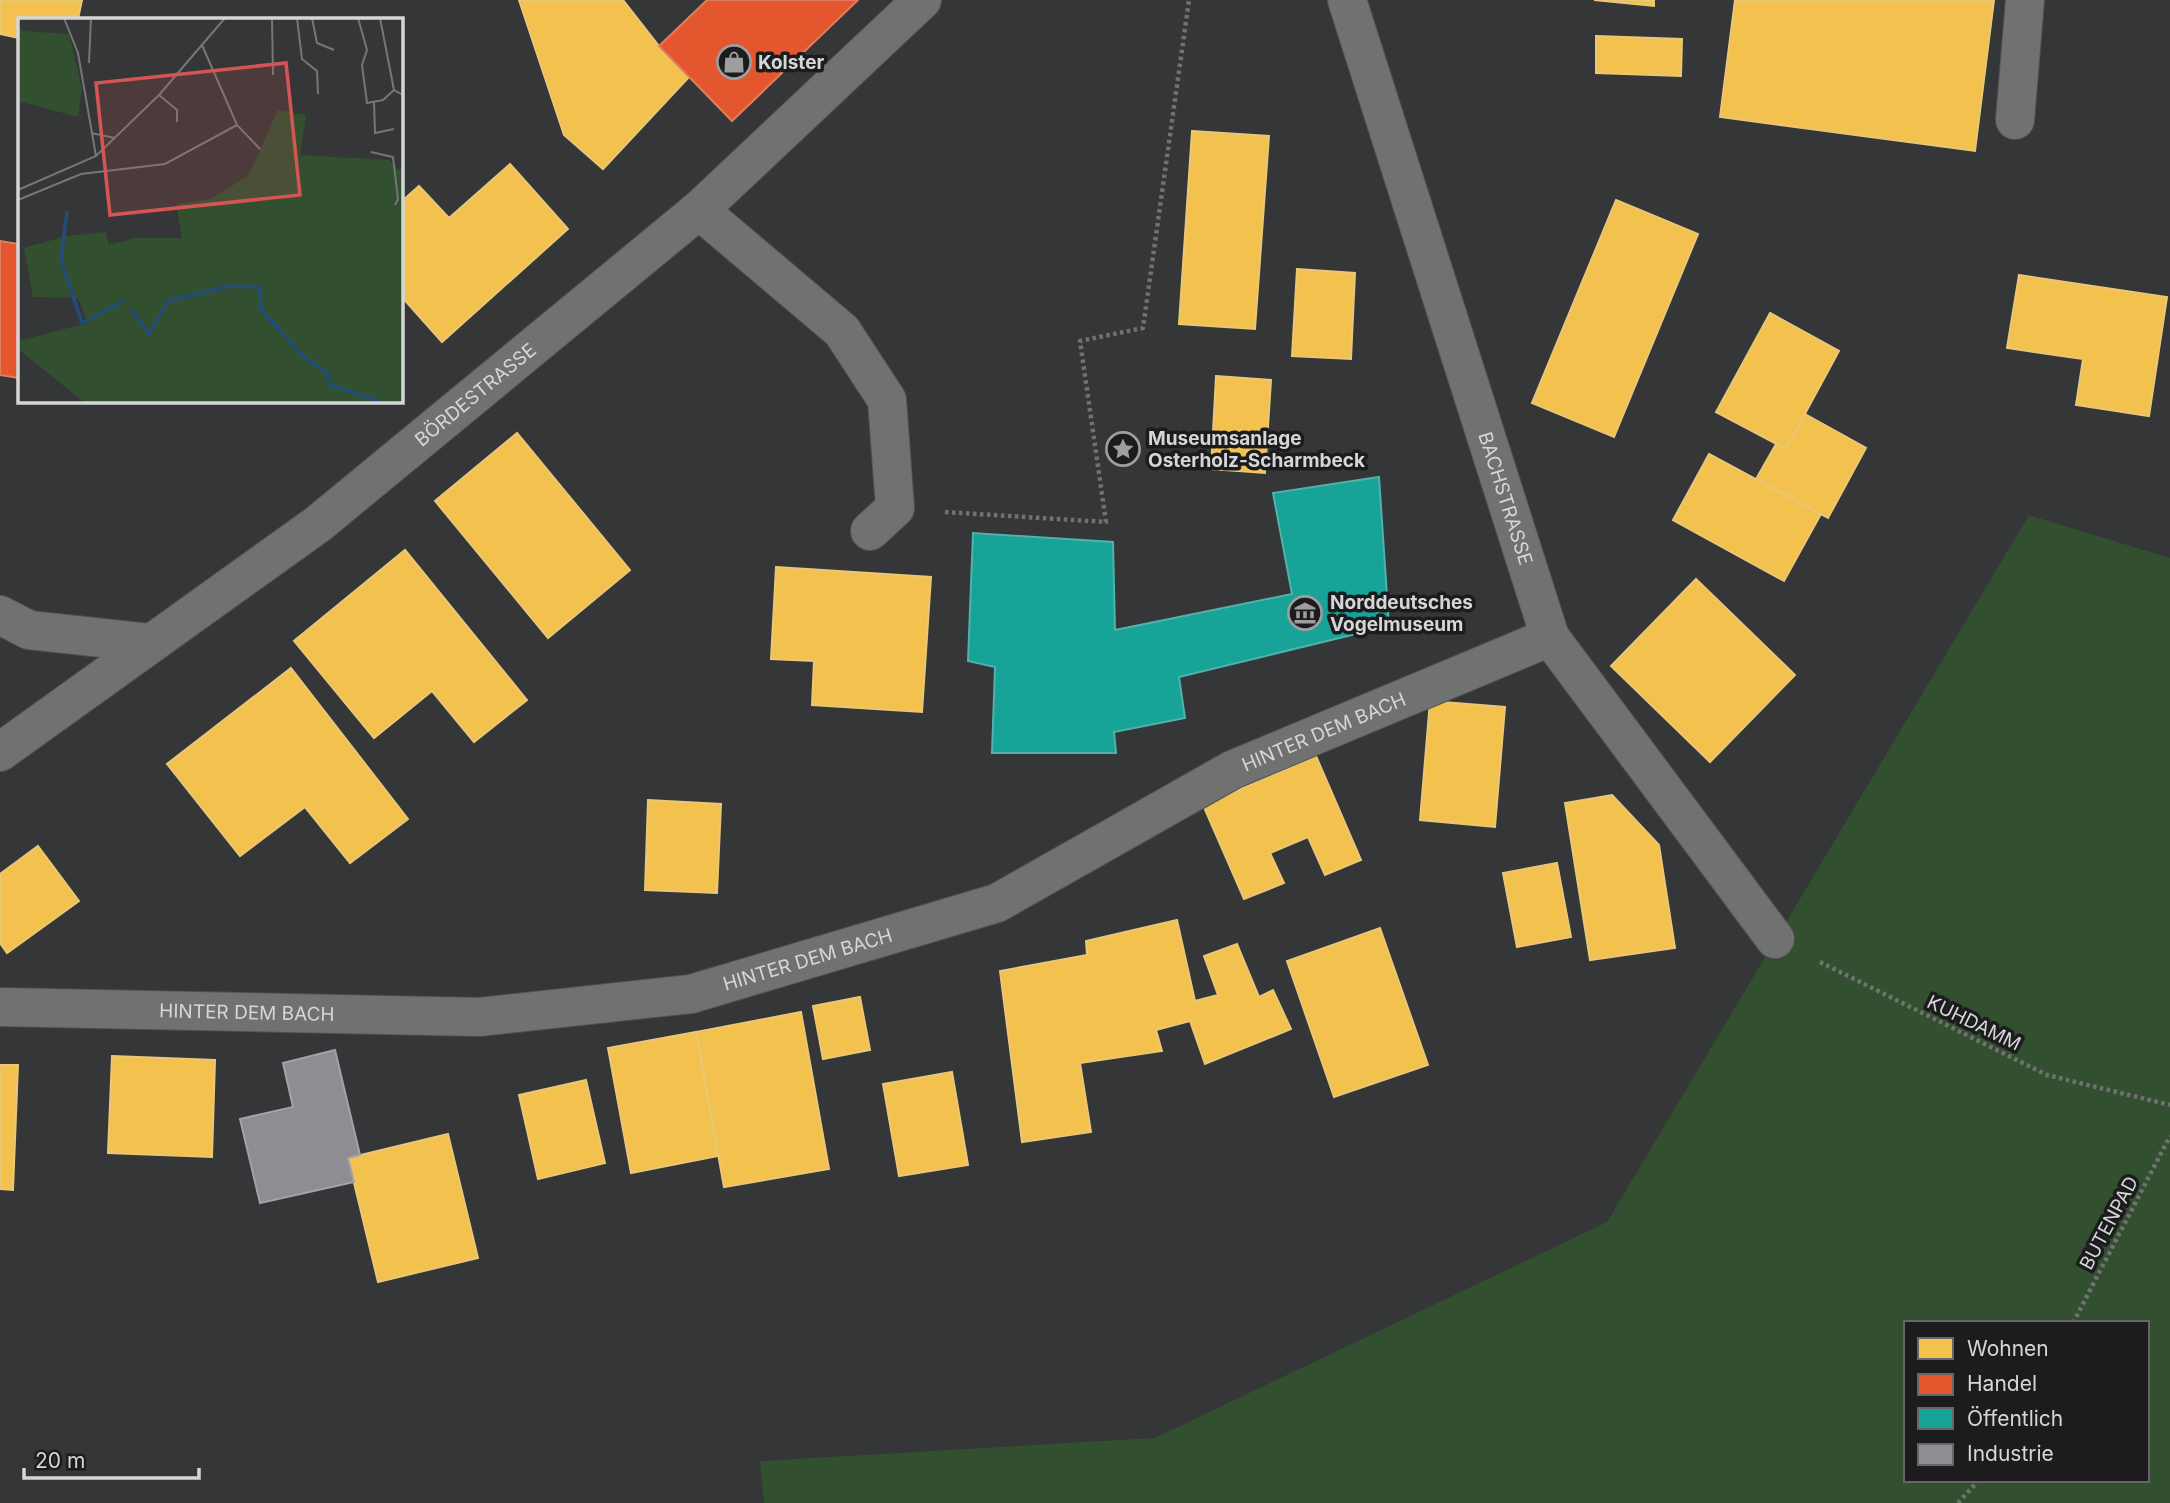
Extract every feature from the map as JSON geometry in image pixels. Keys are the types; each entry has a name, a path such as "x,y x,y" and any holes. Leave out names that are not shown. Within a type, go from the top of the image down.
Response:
{"street":[{"name":"BÖRDESTRASSE","path":"0,752 318,524 699,209 922,0"},
{"name":"BACHSTRASSE","path":"1347,0 1550,637 1775,939"},
{"path":"2015,120 2025,0"},
{"path":"699,209 842,331 887,400 882,520"},
{"path":"0,615 29,630 149,643"},
{"name":"HINTER DEM BACH","path":"0,1007 479,1017 691,994 997,903 1232,770 1550,637"}],"path":[{"path":"882,520 1106,523 1080,341 1143,328 1189,0"},
{"name":"KUHDAMM","path":"1775,939 2047,1075 2170,1105"},
{"name":"BUTENPAD","path":"2074,1321 2170,1136"},
{"path":"1958,1503 1977,1482"}],"green space":[{"path":"2029,515 2170,558 2170,1503 764,1503 760,1461 1155,1438 1607,1222"}],"building: Wohnen":[{"path":"0,0 82,0 78,18 18,18 18,38 0,34"},
{"path":"519,0 623,0 659,46 689,77 603,169 564,135"},
{"path":"1594,0 1654,0 1654,6"},
{"path":"1735,0 1994,0 1975,151 1720,117"},
{"path":"1596,36 1682,39 1681,76 1596,73"},
{"path":"1192,131 1269,136 1255,329 1179,324"},
{"path":"510,164 568,229 442,342 402,297 402,201 419,186 449,218"},
{"path":"1616,200 1698,234 1614,437 1532,403"},
{"path":"1297,269 1355,273 1351,359 1292,356"},
{"path":"2019,275 2167,297 2149,416 2076,405 2083,359 2007,348"},
{"path":"1770,313 1839,351 1786,449 1716,412"},
{"path":"1216,376 1271,380 1265,473 1211,469"},
{"path":"1805,414 1866,448 1828,518 1756,479 1776,444 1786,449"},
{"path":"517,433 630,570 548,638 435,501"},
{"path":"1709,454 1821,514 1784,581 1673,520"},
{"path":"405,550 527,700 474,742 432,691 374,738 294,641"},
{"path":"776,567 931,577 922,712 812,705 814,661 771,659"},
{"path":"1696,579 1795,675 1710,762 1611,666"},
{"path":"291,668 408,819 350,863 305,807 240,856 167,764"},
{"path":"1430,701 1505,707 1495,827 1420,820"},
{"path":"1316,756 1361,860 1325,875 1308,837 1270,853 1284,883 1244,899 1203,805"},
{"path":"1612,795 1659,845 1675,948 1590,960 1565,803"},
{"path":"648,800 721,804 717,893 645,890"},
{"path":"38,846 79,901 7,953 0,943 0,874"},
{"path":"1557,863 1571,937 1517,947 1503,873"},
{"path":"1177,920 1195,1001 1218,995 1204,956 1237,944 1259,997 1273,990 1291,1029 1205,1064 1190,1021 1156,1030 1162,1051 1080,1063 1091,1132 1022,1142 1000,971 1087,955 1086,941"},
{"path":"1380,928 1428,1065 1334,1097 1287,961"},
{"path":"860,997 870,1050 823,1059 813,1006"},
{"path":"801,1012 829,1169 724,1187 696,1032"},
{"path":"696,1032 718,1156 631,1173 608,1048"},
{"path":"112,1056 215,1060 212,1157 108,1153"},
{"path":"0,1065 18,1065 13,1190 0,1189"},
{"path":"952,1072 968,1165 899,1176 883,1084"},
{"path":"586,1080 605,1163 538,1179 519,1095"},
{"path":"448,1134 478,1258 378,1282 348,1158"}],"building: Handel":[{"name":"Kolster","path":"707,0 858,0 732,121 659,46"},
{"path":"0,241 18,244 18,378 0,375"}],"building: Öffentlich":[{"path":"1379,477 1389,626 1179,677 1185,718 1114,732 1116,753 992,753 995,667 968,661 973,533 1113,542 1115,630 1292,594 1273,493"}],"building: Industrie":[{"path":"335,1050 360,1155 348,1158 354,1182 260,1203 240,1119 293,1107 283,1063"}],"place":[{"name":"Kolster","path":"734,62"},
{"name":"Museumsanlage Osterholz-Scharmbeck","path":"1123,449"},
{"name":"Norddeutsches Vogelmuseum","path":"1305,613"}]}
